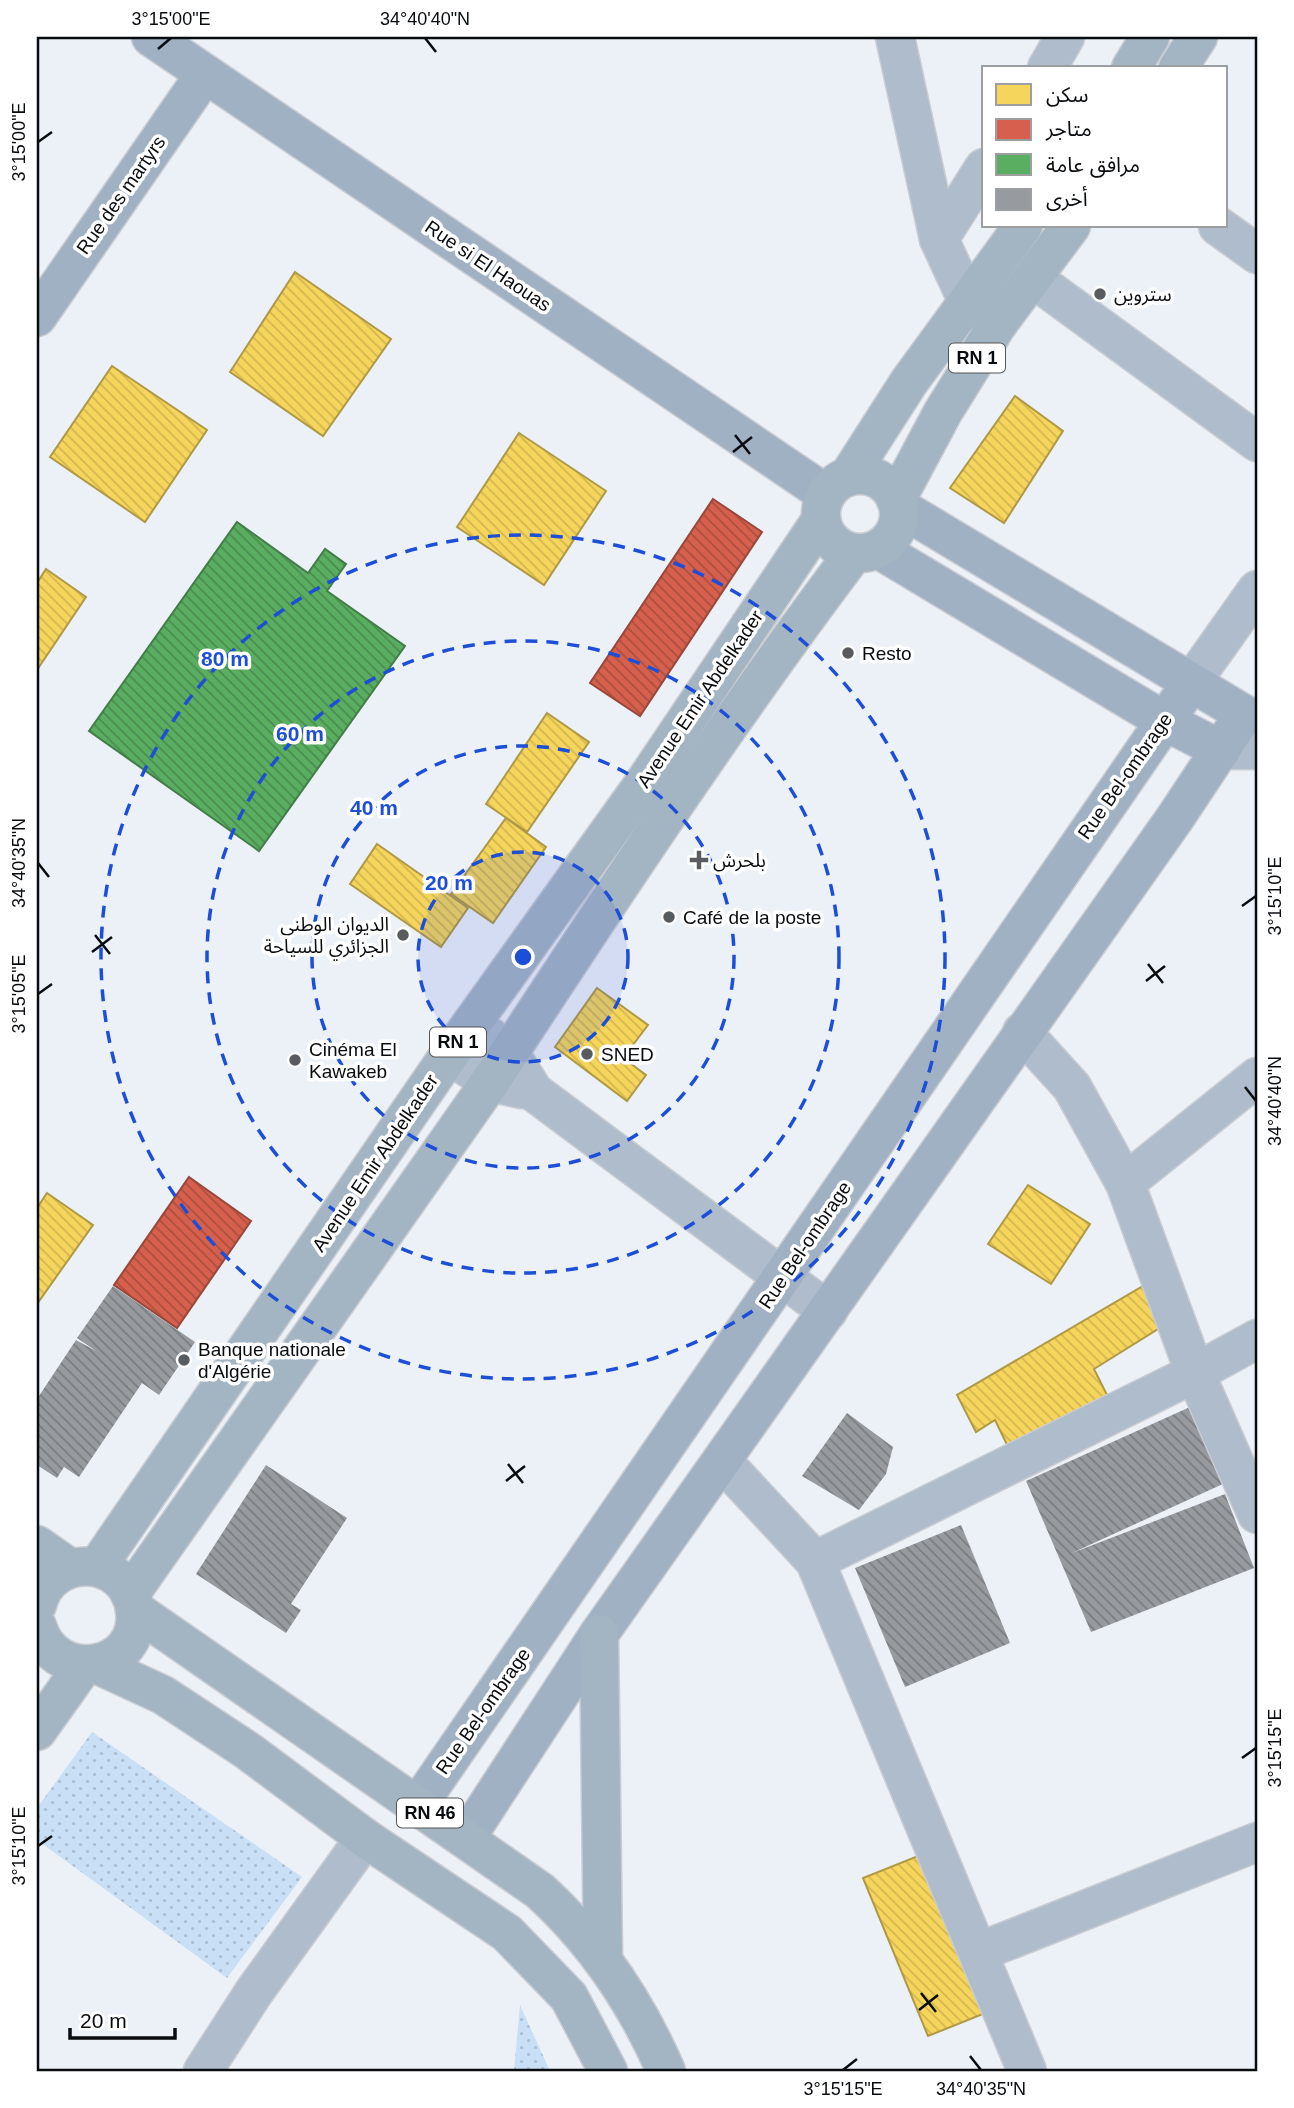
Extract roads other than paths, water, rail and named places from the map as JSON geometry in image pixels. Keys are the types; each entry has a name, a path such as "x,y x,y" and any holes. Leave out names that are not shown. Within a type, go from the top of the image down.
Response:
{"main road":[{"path":"1132,66 1150,37"},
{"path":"1179,66 1198,37"},
{"name":"Avenue Emir Abdelkader","path":"84,1567 642,786 909,382 1022,228"},
{"name":"RN 1","path":"897,504 943,412 997,325 1070,228"},
{"path":"871,477 882,482 897,504 895,532 866,551 832,542 832,497 871,477"},
{"name":"Avenue Emir Abdelkader","path":"133,1602 777,656 866,551"},
{"path":"37,1545 84,1567 111,1572 133,1602 134,1629 125,1645 113,1657 90,1665 37,1731"},
{"path":"84,1567 46,1583 37,1627 58,1657 90,1665"},
{"name":"RN 46","path":"133,1602 540,1891 573,1921 603,1958 649,2031 666,2071"},
{"path":"599,1634 603,1958"},
{"name":"RN 46","path":"90,1665 163,1695 248,1751 365,1838 507,1933 544,1968 569,1997 608,2071"}],"street":[{"name":"Rue si El Haouas","path":"152,37 832,497"},
{"path":"895,37 939,239 968,302 997,325"},
{"path":"1048,66 1065,37"},
{"name":"Rue des martyrs","path":"37,317 205,74"},
{"path":"939,239 982,171"},
{"path":"1221,228 1257,254"},
{"path":"1034,279 1257,442"},
{"path":"466,1838 599,1634 1022,1032 1175,818 1239,750 1253,713 1191,683 897,504"},
{"path":"866,551 1163,720 1239,750"},
{"path":"1191,683 1257,590"},
{"name":"Rue Bel-ombrage","path":"418,1805 1191,683"},
{"path":"472,1023 499,1067"},
{"path":"1022,1032 1072,1087 1125,1183 1195,1373 1257,1514"},
{"path":"449,1055 499,1067 828,1311"},
{"path":"1125,1183 1257,1077"},
{"path":"815,1561 1195,1373 1257,1339"},
{"path":"722,1461 815,1561 1027,2071"},
{"path":"202,2071 254,1992 365,1838"},
{"path":"979,1952 1257,1842"}],"place":[{"name":"ستروين","path":"1100,294"},
{"name":"Resto","path":"848,653"},
{"name":"بلحرش","path":"699,860"},
{"name":"Café de la poste","path":"669,917"},
{"name":"الديوان الوطني الجزائري للسياحة","path":"403,935"},
{"name":"SNED","path":"587,1054"},
{"name":"Cinéma El Kawakeb","path":"295,1060"},
{"name":"Banque nationale d'Algérie","path":"184,1360"}]}
